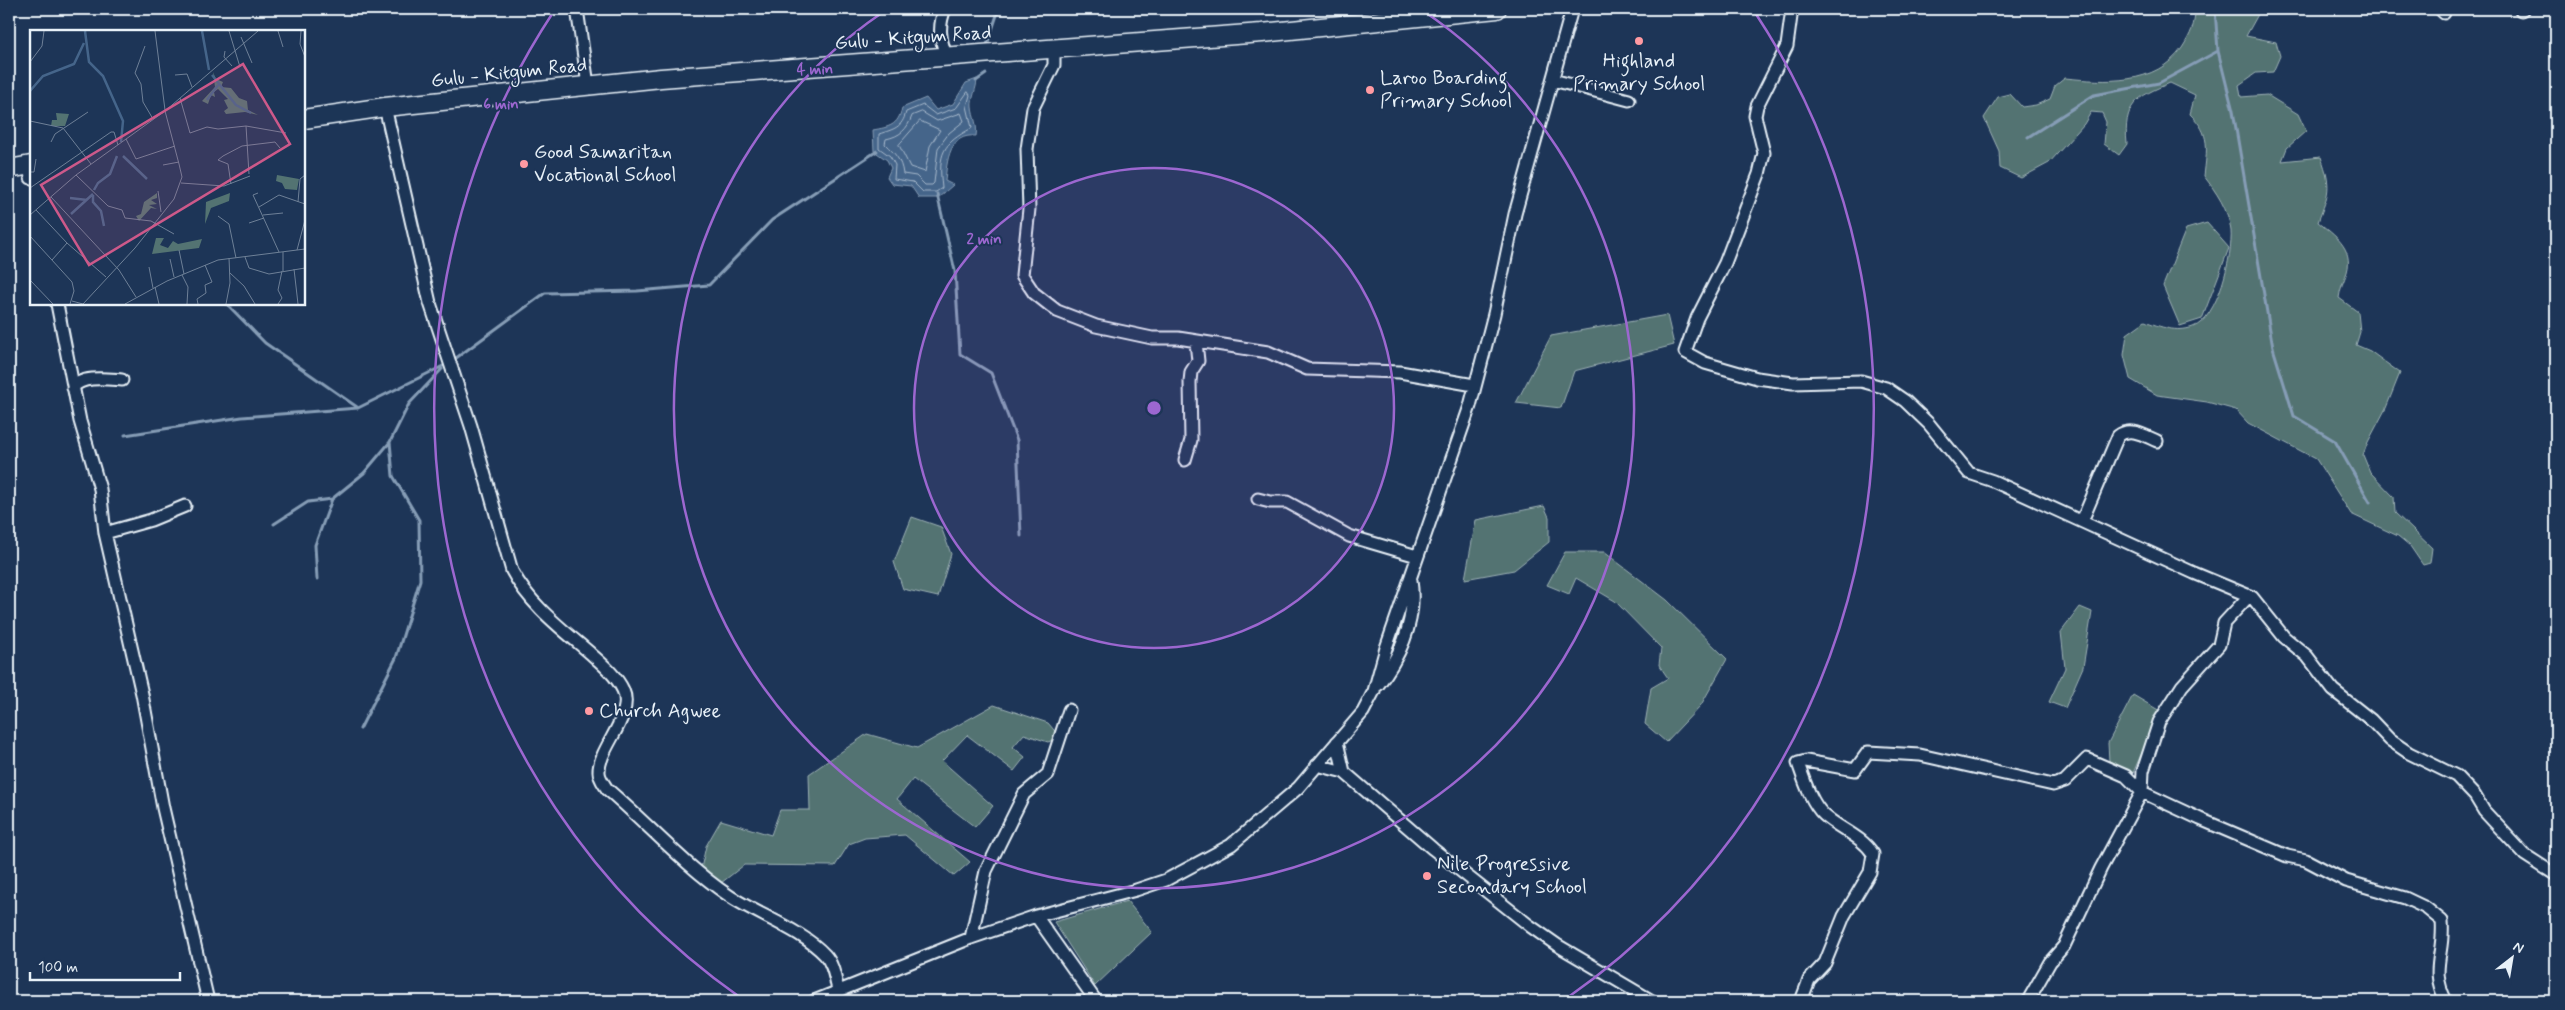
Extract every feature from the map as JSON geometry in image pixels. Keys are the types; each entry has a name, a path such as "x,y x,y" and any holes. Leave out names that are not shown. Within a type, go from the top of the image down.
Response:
{"main road":[{"name":"Gulu - Kitgum Road","path":"305,119 385,107 588,85 1262,33 1426,12 1497,9"},
{"path":"9,169 30,169"}],"street":[{"path":"577,9 588,85"},
{"path":"945,9 939,28 940,39 946,56"},
{"path":"814,1001 840,996 971,938 1036,916 1136,890 1166,880 1231,845 1251,830 1298,788 1363,712 1403,646 1412,613 1414,599 1411,580 1417,556 1470,406 1494,314 1515,214 1572,9"},
{"path":"1792,9 1787,46 1757,106 1755,116 1764,153 1755,187 1719,277 1697,318 1686,352 1705,363 1757,378 1792,383 1861,381 1886,388 1905,401 1930,424 1969,473 1994,481 2194,573 2249,596 2284,637 2307,656 2333,690 2404,749 2456,776 2525,855 2556,875"},
{"path":"1054,48 1054,65 1033,108 1027,149 1029,209 1022,275 1027,284 1057,311 1096,326 1152,338 1178,338 1268,352 1307,369 1400,372 1474,385"},
{"path":"1553,80 1629,100"},
{"path":"385,107 430,304 472,426 512,571 527,596 601,663 623,690 625,706 600,766 600,777 607,789 696,872 729,896 800,937 825,955 832,968 840,996"},
{"path":"57,305 73,388 100,489 105,534 144,704 163,808 208,1001"},
{"path":"1185,460 1191,440 1190,382 1191,372 1198,361 1196,342"},
{"path":"73,388 76,383 83,380 122,380"},
{"path":"2082,521 2118,436 2123,432 2132,431 2157,441"},
{"path":"1258,499 1270,502 1286,502 1350,536 1417,556"},
{"path":"105,534 151,520 185,506"},
{"path":"2030,1001 2030,997 2050,962 2064,946 2101,868 2142,792 2143,771 2159,722 2182,686 2219,645 2224,623 2249,596"},
{"path":"971,938 986,871 1024,794 1048,774 1069,710"},
{"path":"1337,742 1344,772"},
{"path":"1801,1001 1809,980 1825,963 1844,916 1870,872 1873,854 1856,837 1823,814 1813,801 1799,765 1800,761 1851,770 1857,768 1868,752 1920,755 2053,785 2065,781 2088,759 2126,776 2142,792 2244,839 2287,856 2306,860 2346,881 2405,898 2435,914 2442,921 2443,944 2437,973 2438,985 2446,1001"},
{"path":"1318,765 1344,772 1433,849 1557,946 1652,1001"},
{"path":"1036,916 1096,1001"}],"green space":[{"path":"2195,9 2261,9 2246,36 2276,42 2280,56 2273,72 2256,73 2239,85 2241,97 2267,95 2298,114 2306,131 2287,148 2282,161 2321,157 2327,176 2328,190 2318,222 2336,237 2348,256 2347,272 2339,298 2358,312 2360,332 2356,345 2370,351 2400,373 2386,408 2363,455 2370,472 2394,497 2395,513 2432,548 2430,563 2423,565 2410,546 2398,536 2351,514 2316,459 2248,423 2236,410 2207,402 2157,395 2130,379 2124,355 2127,334 2145,321 2175,329 2187,329 2202,322 2217,299 2226,269 2231,241 2230,223 2221,202 2204,176 2206,142 2197,121 2190,114 2195,95 2170,83 2140,98 2130,111 2126,130 2127,144 2119,155 2104,144 2106,122 2102,113 2091,112 2084,124 2049,163 2021,178 2000,168 1999,151 1984,118 1998,97 2010,94 2022,107 2036,105 2050,99 2055,86 2065,78 2129,79 2158,69 2171,60 2182,48 2193,25"},
{"path":"2207,223 2229,248 2202,319 2180,326 2163,286 2186,229"},
{"path":"1667,315 1674,345 1574,371 1561,408 1516,403 1551,336"},
{"path":"1544,506 1549,517 1549,542 1514,570 1465,579 1476,520"},
{"path":"912,517 941,527 951,554 938,597 903,589 894,562"},
{"path":"1565,552 1604,552 1667,600 1727,659 1701,705 1666,742 1645,724 1651,688 1668,678 1659,665 1661,648 1615,601 1576,578 1569,594 1547,585"},
{"path":"2080,607 2092,612 2083,667 2065,708 2049,702 2065,668 2061,632"},
{"path":"2133,695 2160,711 2133,773 2109,761 2108,743"},
{"path":"994,705 1048,723 1060,737 1048,742 1024,734 1013,747 1025,757 1014,771 967,735 942,761 993,806 975,827 913,779 897,799 970,862 954,876 905,835 865,838 849,844 835,866 744,865 721,883 700,873 706,846 721,820 771,835 780,810 810,810 809,774 867,734 917,748"},
{"path":"1127,901 1152,932 1095,986 1054,922"}],"water":[{"path":"977,79 972,104 976,136 967,136 960,139 951,150 945,181 953,185 938,198 919,198 911,186 892,184 887,177 891,168 887,160 874,151 873,130 892,125 898,119 902,108 926,98 936,110 953,104 966,83"}],"waterway":[{"path":"986,48 999,9"},
{"path":"2215,9 2218,51 2233,111 2273,348 2294,416 2335,441 2370,502"},
{"path":"2028,137 2094,95 2159,83 2218,51"},
{"path":"976,81 986,74"},
{"path":"452,361 545,293 637,291 709,285 772,220 877,151"},
{"path":"937,194 955,271 960,354 991,373 1017,440 1021,536"},
{"path":"228,305 265,343 357,407"},
{"path":"125,435 242,417 358,408 447,364"},
{"path":"360,729 396,658 420,580 419,520 393,476 390,442 409,404 442,369"},
{"path":"274,524 308,502 332,499 364,473 390,442"},
{"path":"317,579 315,545 332,499"}],"place":[{"name":"Highland Primary School","path":"1639,41"},
{"name":"Laroo Boarding Primary School","path":"1370,90"},
{"name":"Good Samaritan Vocational School","path":"524,164"},
{"name":"Church Agwee","path":"589,711"},
{"name":"Nile Progressive Secondary School","path":"1427,876"}]}
